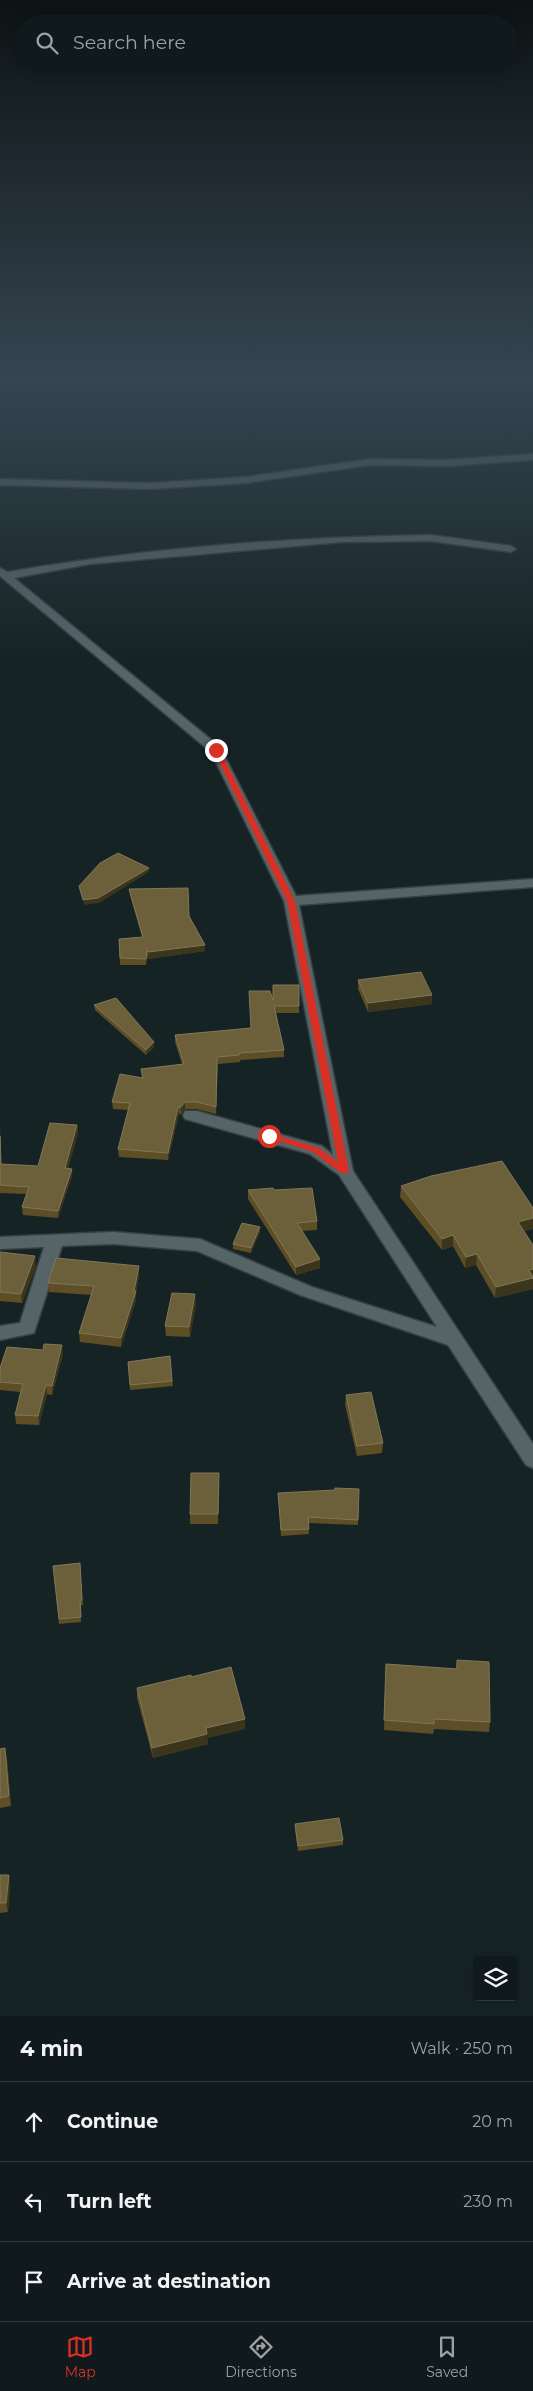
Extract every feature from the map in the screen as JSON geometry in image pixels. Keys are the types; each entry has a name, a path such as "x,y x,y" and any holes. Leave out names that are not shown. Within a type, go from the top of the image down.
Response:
{"street":[{"path":"0,482 150,486 246,480 294,473"},
{"path":"3,574 90,561 341,539 431,538 511,549"},
{"path":"3,574 216,750 291,901 345,1171"},
{"path":"291,901 533,883"},
{"path":"191,1115 316,1150 345,1171 533,1460"},
{"path":"0,1243 113,1238 200,1245 306,1290 455,1340"},
{"path":"0,1333 28,1328 55,1241"}],"building":[{"path":"118,853 149,868 98,898 83,900 79,886 100,863"},
{"path":"188,888 189,916 205,945 148,952 147,950 146,959 120,958 119,939 143,937 129,889"},
{"path":"421,972 432,995 368,1003 358,980"},
{"path":"273,985 299,985 299,1006 274,1006 284,1050 240,1053 239,1055 217,1057 216,1107 197,1102 185,1102 181,1107 178,1107 168,1153 118,1149 130,1103 112,1102 120,1074 143,1078 141,1069 184,1064 175,1035 251,1028 249,991 270,991 273,1000"},
{"path":"116,998 154,1042 146,1050 94,1005"},
{"path":"50,1123 77,1125 65,1168 72,1169 58,1211 22,1207 29,1187 0,1185 0,1136 1,1164 38,1166"},
{"path":"502,1161 533,1208 533,1218 518,1222 533,1245 533,1269 529,1270 533,1278 496,1287 477,1254 466,1257 453,1235 442,1239 401,1186 431,1176"},
{"path":"273,1188 274,1190 312,1188 317,1221 297,1223 320,1259 296,1267 248,1190"},
{"path":"242,1223 260,1227 251,1248 233,1244"},
{"path":"0,1252 35,1256 21,1294 0,1292"},
{"path":"56,1258 139,1266 134,1291 136,1291 121,1338 79,1333 94,1286 48,1283"},
{"path":"172,1293 195,1294 189,1327 165,1326"},
{"path":"44,1344 62,1345 52,1386 46,1385 38,1416 15,1415 23,1384 0,1382 0,1368 7,1347 43,1350"},
{"path":"170,1356 172,1381 130,1385 128,1362"},
{"path":"371,1392 383,1443 357,1446 346,1395"},
{"path":"191,1473 219,1473 218,1514 190,1514"},
{"path":"335,1488 359,1489 358,1520 308,1517 309,1529 281,1530 278,1493 335,1490"},
{"path":"80,1563 81,1617 59,1619 53,1566"},
{"path":"457,1660 489,1662 490,1722 434,1719 434,1724 384,1720 386,1664 457,1669"},
{"path":"231,1667 245,1719 206,1728 207,1734 152,1748 137,1688"},
{"path":"5,1748 9,1796 0,1798 0,1749"},
{"path":"339,1818 343,1840 298,1846 295,1824"},
{"path":"0,1875 9,1875 6,1903 0,1903"}],"route":[{"path":"216,750 291,901 345,1171 316,1150 269,1136"}]}
